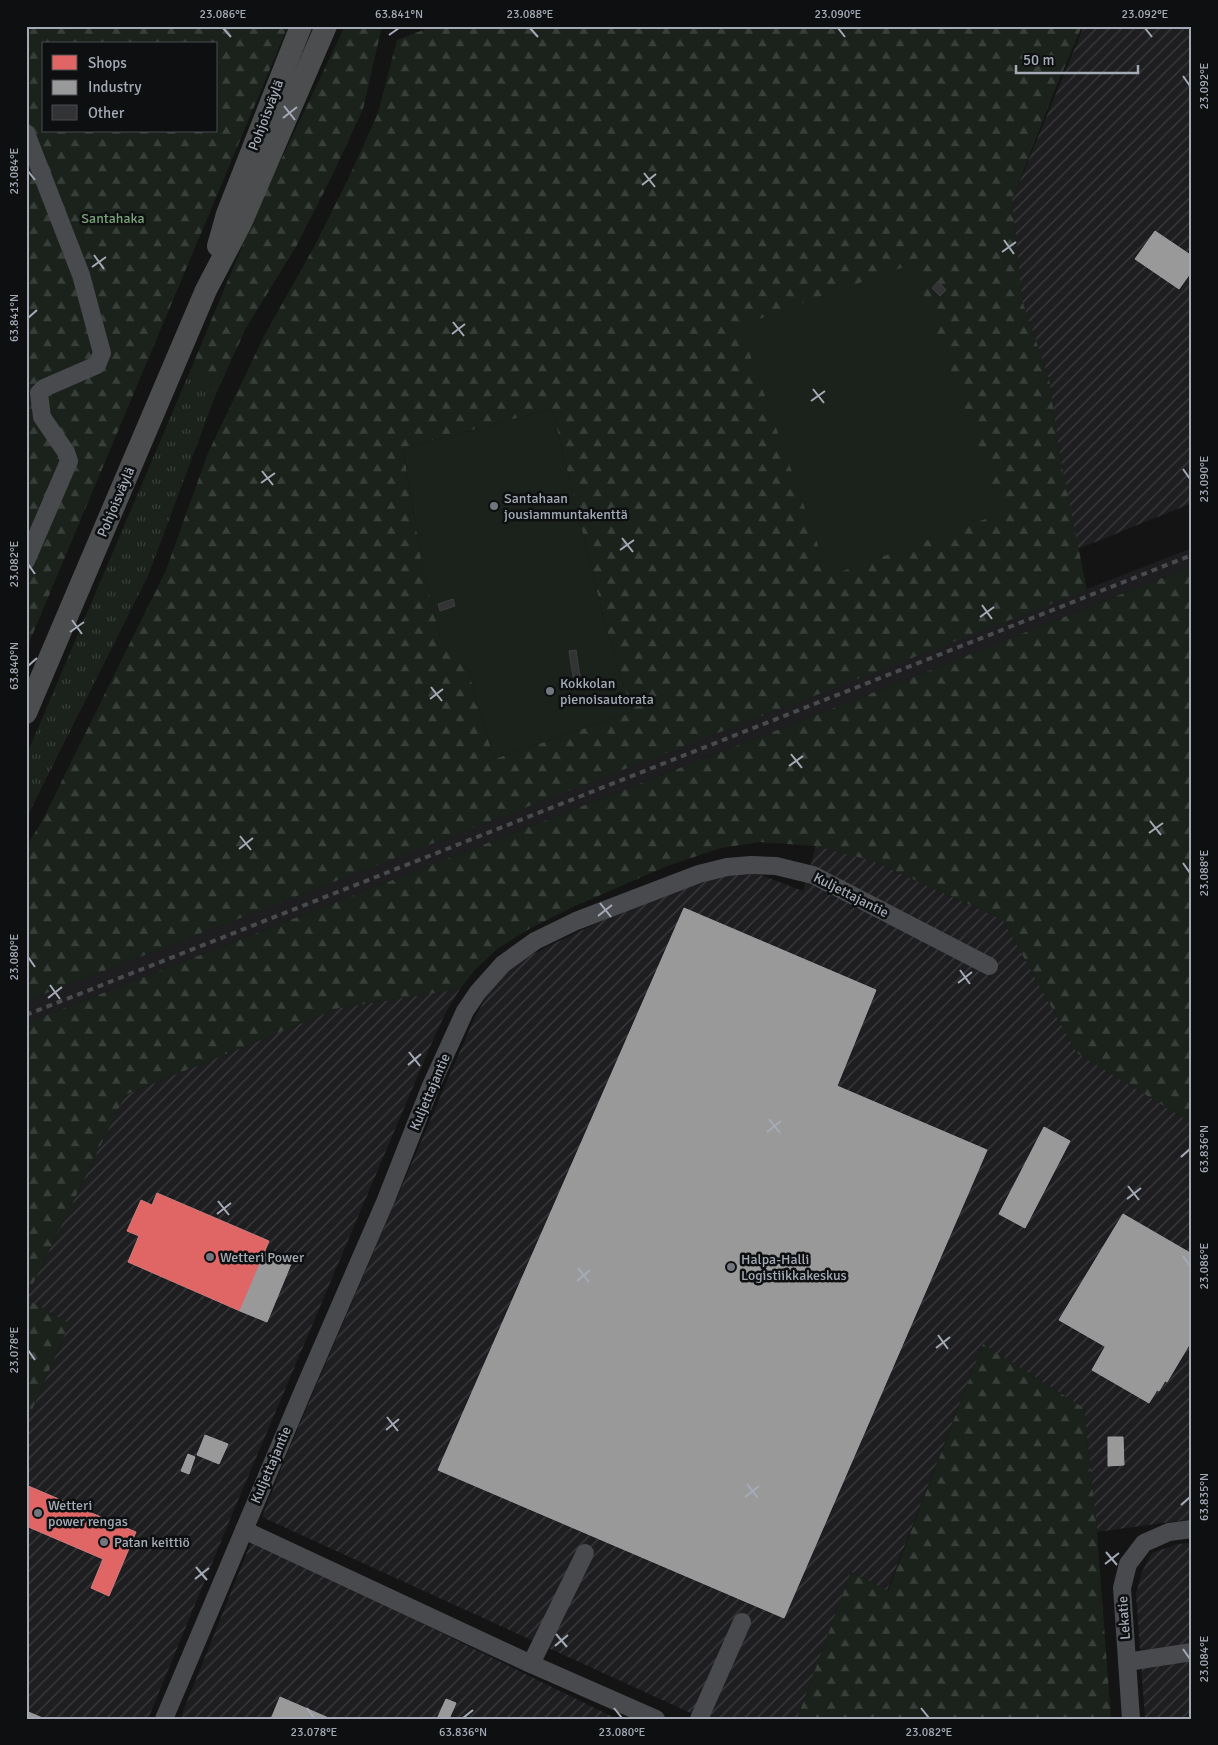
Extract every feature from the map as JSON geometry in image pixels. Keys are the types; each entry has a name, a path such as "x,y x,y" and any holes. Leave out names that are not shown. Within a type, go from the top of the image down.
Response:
{"main road":[{"name":"Pohjoisväylä","path":"206,290 227,214 301,26"},
{"name":"Pohjoisväylä","path":"26,713 206,290 241,223 326,26"}],"street":[{"path":"26,132 81,275 102,352 97,365 44,388 39,393 42,417 66,452 69,462 26,561"},
{"name":"Kuljettajantie","path":"164,1719 386,1202 430,1088 465,1011 478,992 503,964 535,941 602,911 699,874 727,867 751,865 776,866 813,875 989,966"},
{"name":"Lekatie","path":"1132,1719 1122,1588 1128,1564 1144,1543 1168,1532 1192,1529"},
{"path":"244,1530 531,1664 656,1719"},
{"path":"531,1664 585,1553"},
{"path":"700,1719 742,1622"},
{"path":"1127,1662 1192,1652"}],"shaded area":[{"path":"1084,26 1192,26 1192,503 1078,549 1060,457 1049,379 1022,300 1012,200"},
{"path":"1192,548 1192,566 913,677 26,1023 26,1001"},
{"path":"816,846 873,861 1003,920 1077,1053 1192,1123 1192,1519 1097,1532 1084,1408 983,1344 887,1591 851,1572 797,1719 704,1719 262,1517 289,1449 441,1095 475,1017 490,991 507,971 529,956 621,912 713,879 731,874 761,875 803,891"},
{"path":"460,989 446,1012 429,1049 231,1517 148,1719 26,1719 26,1424 69,1324 26,1298 125,1095 339,1008"},
{"path":"252,1540 617,1719 180,1719"},
{"path":"1192,1543 1192,1719 1145,1719 1136,1594 1142,1572 1152,1553 1178,1544"}],"green space":[{"name":"Santahaka","path":"26,26 288,26 26,650"},
{"path":"345,26 382,26 363,109 297,245 246,328 216,394 193,364 258,208"},
{"path":"434,26 1082,26 1012,200 1022,300 1049,379 1060,457 1087,590 26,1001 26,847 42,821 166,570 208,453 264,336 314,247 350,175 378,113 397,40","holes":["552,409 607,632 632,712 494,759 468,670 442,644 422,564 403,448"]},
{"path":"912,264 1002,513 829,576 740,326"},
{"path":"193,364 216,394 148,576 26,819 26,756"},
{"name":"Santahaan jousiammuntakenttä","path":"552,409 607,632 632,712 494,759 468,670 442,644 422,564 403,448"},
{"path":"1192,566 1192,1123 1077,1053 1003,920 873,861 816,846 760,842 721,848 667,866 573,907 529,929 497,949 475,970 460,989 339,1008 125,1095 26,1298 26,1023 913,677"},
{"path":"26,1298 69,1324 26,1424"},
{"path":"983,1344 1084,1408 1097,1532 1111,1719 797,1719 851,1572 888,1591"}],"building: Shops":[{"path":"157,1193 269,1241 240,1311 128,1262 139,1236 127,1231 141,1200 152,1205"},
{"path":"26,1485 136,1532 109,1596 91,1588 103,1559 26,1526"}],"building: Industry":[{"path":"1155,231 1192,256 1192,271 1179,289 1135,259"},
{"name":"Halpa-Halli Logistiikkakeskus","path":"684,908 876,990 837,1086 987,1150 784,1618 438,1470"},
{"path":"1044,1127 1070,1141 1025,1228 999,1214"},
{"path":"1123,1214 1192,1254 1192,1340 1167,1382 1059,1320"},
{"path":"265,1253 291,1264 267,1322 240,1311"},
{"path":"1105,1347 1165,1381 1149,1403 1092,1370"},
{"path":"205,1435 228,1444 219,1464 197,1455"},
{"path":"1108,1437 1123,1437 1124,1465 1108,1466"},
{"path":"188,1454 195,1457 189,1474 181,1471"},
{"path":"280,1697 331,1719 271,1719"},
{"path":"446,1699 456,1703 449,1719 437,1719"},
{"path":"26,1711 45,1719 26,1719"}],"building: Other":[{"path":"938,281 946,290 940,296 932,288"},
{"path":"453,599 455,606 440,611 438,604"},
{"path":"576,650 580,676 573,677 569,651"}],"railway":[{"path":"26,1015 1192,555"}],"place":[{"name":"Santahaan jousiammuntakenttä","path":"494,506"},
{"name":"Kokkolan pienoisautorata","path":"550,691"},
{"name":"Wetteri Power","path":"210,1257"},
{"name":"Halpa-Halli Logistiikkakeskus","path":"731,1267"},
{"name":"Wetteri power rengas","path":"38,1513"},
{"name":"Patan keittiö","path":"104,1542"}]}
